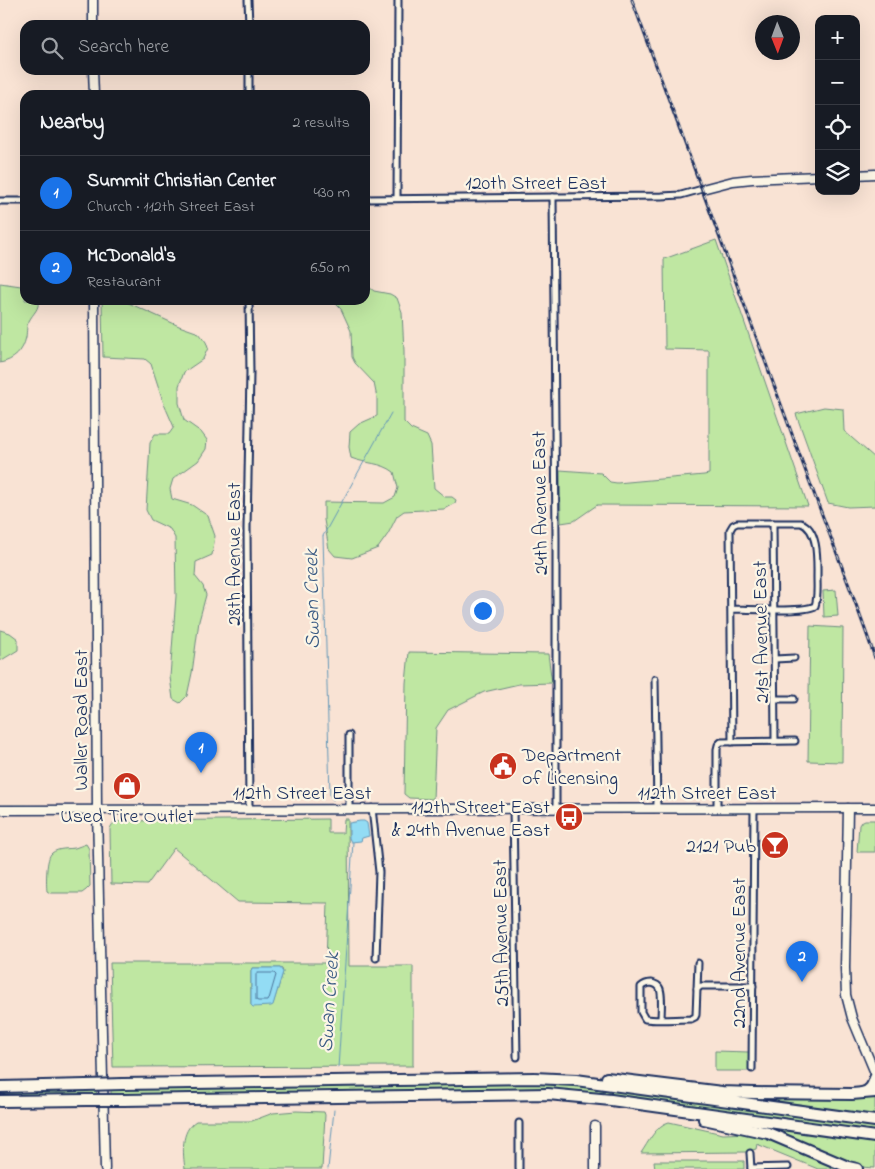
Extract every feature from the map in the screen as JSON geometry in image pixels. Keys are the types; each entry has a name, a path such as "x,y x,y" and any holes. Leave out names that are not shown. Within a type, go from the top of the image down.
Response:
{"highway":[{"path":"534,1078 563,1075 582,1076 722,1092 852,1094 875,1092"},
{"path":"0,1086 534,1078 576,1080 875,1122"},
{"path":"852,1094 869,1090 875,1078"},
{"path":"0,1101 531,1094 610,1100 875,1137"},
{"path":"610,1100 768,1133 857,1169"}],"main road":[{"path":"93,0 93,20"},
{"path":"94,75 94,90"},
{"path":"860,175 875,174"},
{"path":"706,188 733,180 815,176"},
{"name":"Waller Road East","path":"94,305 97,810 105,1169"},
{"path":"848,808 846,994 852,1018 875,1073"},
{"name":"112th Street East","path":"0,810 875,808"},
{"path":"594,1126 595,1169"}],"street":[{"path":"248,0 248,20"},
{"path":"397,198 398,0"},
{"path":"249,75 249,90"},
{"name":"120th Street East","path":"370,199 662,196 681,195 706,188"},
{"name":"24th Avenue East","path":"553,197 556,808"},
{"path":"0,202 20,202"},
{"name":"28th Avenue East","path":"249,305 250,373 247,547 249,809"},
{"path":"731,609 806,608 815,606 817,600 816,548 811,532 804,523 738,523 733,525 730,530 732,742"},
{"name":"21st Avenue East","path":"774,523 775,741"},
{"path":"775,659 794,658"},
{"path":"655,679 657,808"},
{"path":"775,699 794,699"},
{"path":"349,735 349,808"},
{"path":"717,808 717,749 720,743 795,741"},
{"path":"372,808 379,872 376,958"},
{"name":"22nd Avenue East","path":"752,1069 754,808"},
{"name":"25th Avenue East","path":"513,809 517,1058"},
{"path":"661,1019 660,990 658,985 643,984 640,989 640,1012 642,1016 647,1019 661,1019 691,1019 696,1015 698,963"},
{"path":"697,989 701,986 753,986"},
{"path":"519,1122 519,1169"},
{"path":"750,1153 751,1168 788,1167"}],"green space":[{"path":"716,240 808,506 597,505 574,521 561,523 560,470 601,473 610,482 617,483 709,474 709,350 665,349 664,259"},
{"path":"0,283 20,286 20,305 38,305 28,323 23,347 10,360 0,363"},
{"path":"370,288 374,291 390,294 397,298 402,312 404,422 411,429 427,436 431,445 434,488 445,497 452,497 456,500 455,503 444,509 404,511 397,516 378,548 352,558 335,556 329,549 324,520 324,502 384,503 395,497 398,488 394,472 379,465 351,458 349,447 350,432 359,424 377,416 377,398 374,383 355,363 352,357 351,331 341,309 337,305 370,305"},
{"path":"102,305 133,305 199,333 208,348 203,359 184,372 179,386 179,403 184,420 201,432 207,440 206,449 198,461 173,479 170,489 172,499 192,505 208,516 215,536 212,555 196,562 195,576 203,586 206,595 199,621 187,696 180,703 173,699 170,677 176,596 175,538 170,529 151,520 146,510 150,443 155,434 169,434 174,427 164,404 151,364 145,359 103,357"},
{"path":"824,407 843,409 844,431 875,458 875,506 848,507 828,503 796,414"},
{"path":"836,590 838,616 824,617 823,591"},
{"path":"810,626 843,628 842,762 808,761"},
{"path":"0,630 10,633 18,639 18,650 0,661"},
{"path":"409,652 548,654 552,683 519,684 484,692 448,710 436,728 433,799 409,798 404,794 406,683"},
{"path":"328,819 328,833 343,833 344,819 348,819 349,966 413,966 413,1066 113,1067 110,963 326,963 328,903 238,902 174,848 147,885 111,884 110,829 114,823 124,821","holes":["252,968 280,968 283,972 273,1004 251,1005"]},
{"path":"865,820 875,820 875,852 857,852 859,825"},
{"path":"86,844 89,849 90,886 82,893 50,893 47,891 50,855 57,850 75,848"},
{"path":"715,1051 749,1052 749,1071 715,1071"},
{"path":"526,1083 581,1086 643,1093 875,1126 875,1132 594,1093 535,1089 111,1095 111,1089"},
{"path":"96,1089 97,1096 0,1097 0,1091"},
{"path":"745,1097 873,1097 875,1098 875,1115"},
{"path":"296,1111 324,1112 322,1169 185,1169 183,1149 185,1136 187,1130 196,1121 252,1121 273,1113"},
{"path":"669,1122 723,1134 750,1133 772,1140 841,1169 818,1169 757,1144 756,1149 746,1152 641,1153 656,1130"},
{"path":"758,1126 875,1142 875,1168 860,1167"},
{"path":"654,1161 744,1161 744,1169 655,1169"}],"water":[{"path":"360,821 367,823 369,836 362,838 361,841 351,842 349,838 349,823"},
{"path":"252,968 280,968 283,972 273,1005 253,1007 251,1005"}],"waterway":[{"name":"Swan Creek","path":"333,800 330,796 323,536 391,413"},
{"name":"Swan Creek","path":"338,1068 353,842"},
{"name":"Swan Creek","path":"328,1169 334,1110"}],"railway":[{"path":"632,0 875,658"}],"place":[{"name":"Department of Licensing","path":"503,766"},
{"name":"Summit Christian Center","path":"201,773"},
{"name":"Used Tire Outlet","path":"127,786"},
{"name":"112th Street East & 24th Avenue East","path":"569,817"},
{"name":"2121 Pub","path":"775,845"},
{"name":"McDonald's","path":"802,982"}]}
